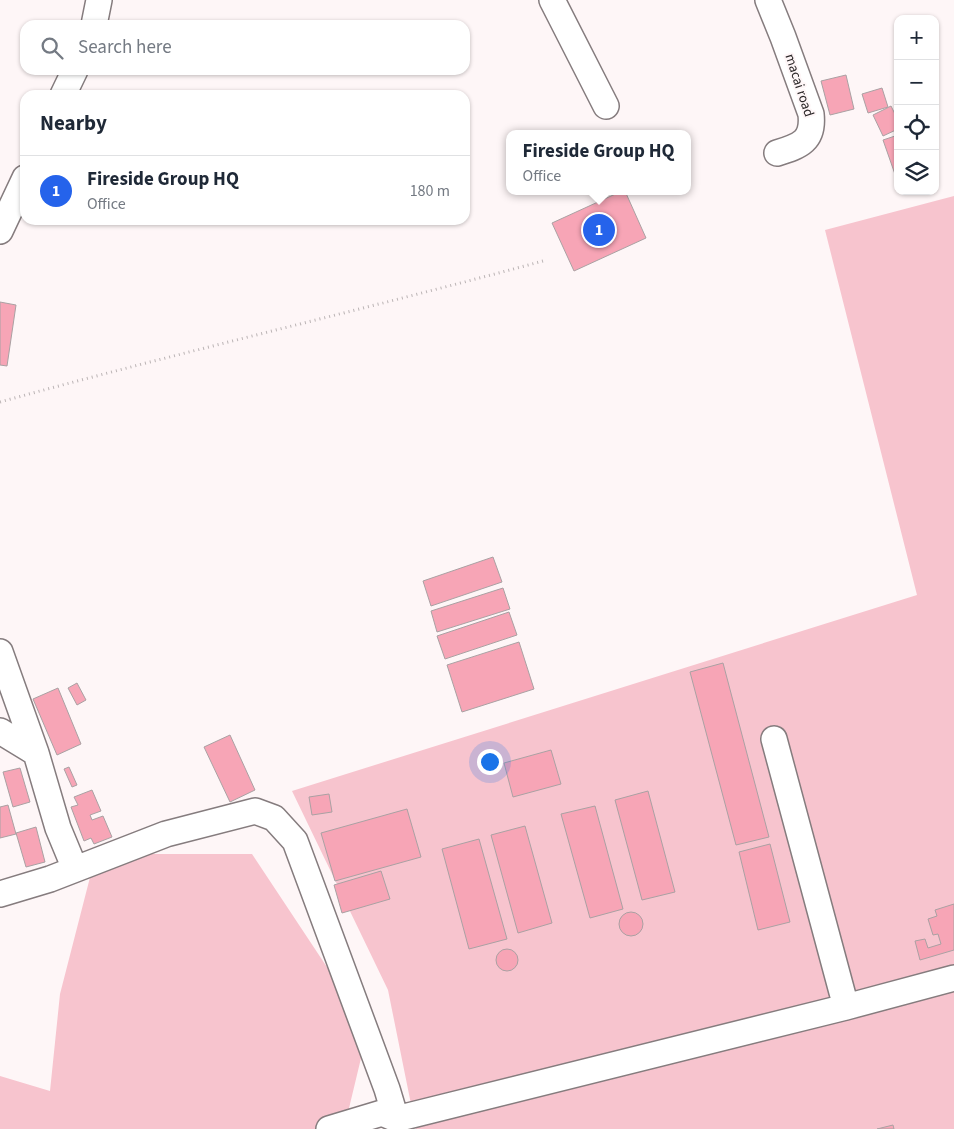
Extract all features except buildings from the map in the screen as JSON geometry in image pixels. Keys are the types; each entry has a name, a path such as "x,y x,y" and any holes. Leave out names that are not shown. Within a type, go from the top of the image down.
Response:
{"street":[{"path":"95,20 99,0"},
{"path":"552,0 606,106"},
{"name":"macai road","path":"768,0 784,37 808,106 812,124 804,142 798,147 778,154"},
{"path":"66,90 73,75"},
{"path":"0,231 20,189"},
{"path":"0,652 36,753 58,828 75,869"},
{"path":"0,730 36,753"},
{"path":"774,739 846,1007"},
{"path":"0,894 50,879 166,834 255,811 274,818 296,841 388,1089 396,1119"},
{"path":"329,1129 382,1113 396,1119 846,1007 954,978"}],"path":[{"path":"0,402 194,350 409,297 543,261"}],"shaded area":[{"path":"954,196 954,1129 416,1129 388,990 292,791 917,595 825,230"},
{"path":"96,854 252,854 368,1029 344,1129 0,1129 0,1076 50,1091 60,994"}],"place":[{"name":"Fireside Group HQ","path":"599,230"}]}
